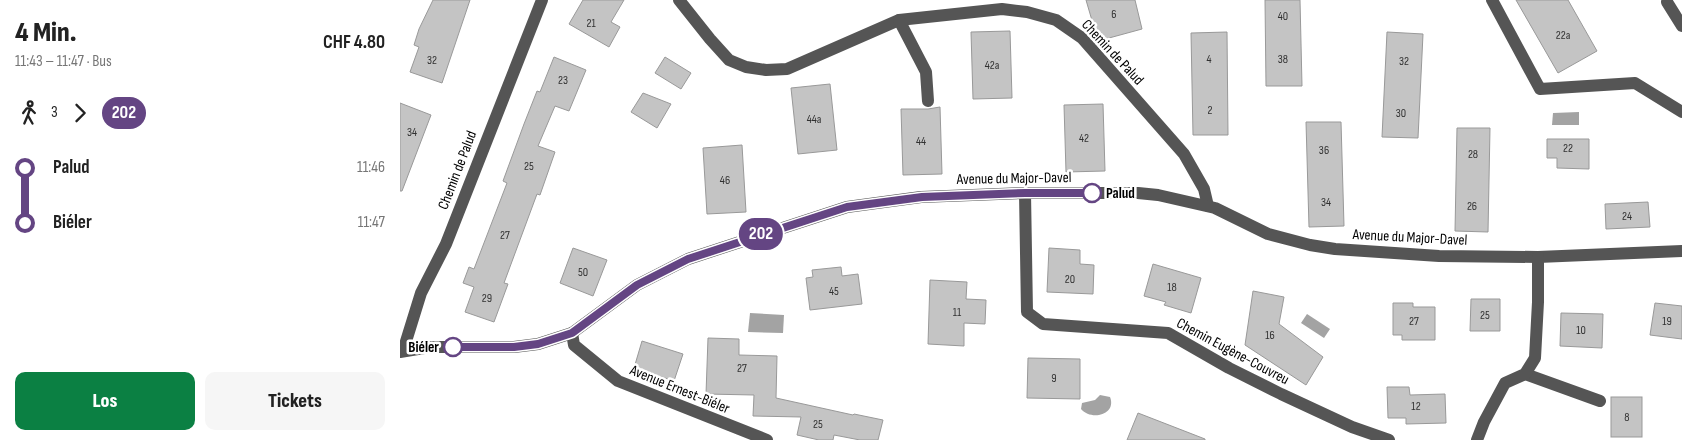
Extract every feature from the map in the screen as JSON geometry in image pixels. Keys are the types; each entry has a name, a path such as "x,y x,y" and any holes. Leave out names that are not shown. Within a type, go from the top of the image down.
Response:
{"street":[{"name":"Chemin de Palud","path":"401,352 421,293 446,244 542,0"},
{"name":"Chemin de Palud","path":"679,0 710,40 729,60 746,67 766,70 787,69 899,20 967,6 1027,12 1056,20 1082,38 1184,154 1204,189 1208,206"},
{"path":"1492,0 1540,89 1635,83 1682,112"},
{"path":"1667,2 1682,26"},
{"path":"899,20 926,72 928,101"},
{"name":"Avenue du Major-Davel","path":"401,352 430,347 514,347 538,344 572,333 637,285 688,259 847,207 922,197 1025,193 1138,193 1208,206 1268,234 1310,245 1335,249 1439,256 1538,257 1682,251"},
{"name":"Chemin Eugène-Couvreu","path":"1025,193 1027,312 1043,324 1168,333 1229,368 1281,394 1352,427 1389,440"},
{"path":"1477,440 1484,422 1505,383 1525,374 1535,358 1538,257"},
{"name":"Avenue Ernest-Biéler","path":"572,333 574,344 618,381 767,440"},
{"path":"1525,374 1600,400"}],"shaded area":[{"path":"1579,112 1579,125 1552,125 1553,113"},
{"path":"750,313 784,315 783,333 748,332"},
{"path":"1307,314 1330,329 1324,338 1301,323"},
{"path":"1100,395 1110,397 1110,408 1107,412 1091,415 1081,409 1082,403 1095,400"}],"building":[{"path":"433,0 470,0 442,83 410,72 419,47 414,45 419,29"},
{"path":"583,0 624,0 611,22 620,27 609,47 569,24"},
{"path":"1086,0 1135,0 1142,29 1098,41"},
{"path":"1265,0 1300,0 1302,86 1266,86"},
{"path":"1516,0 1568,0 1597,51 1558,73"},
{"path":"1010,31 1012,98 973,99 971,32"},
{"path":"1227,32 1228,135 1193,135 1191,33"},
{"path":"1387,32 1423,34 1418,138 1382,137"},
{"path":"554,57 586,70 569,111 555,106 538,146 555,152 540,195 537,194 504,283 508,284 494,322 465,312 474,287 463,283 469,267 474,269 507,183 503,181 524,124 537,91 540,92"},
{"path":"665,57 691,73 681,89 655,73"},
{"path":"830,84 837,150 798,154 791,88"},
{"path":"643,93 671,104 657,128 631,112"},
{"path":"400,103 431,115 402,191 400,191"},
{"path":"1103,104 1105,171 1066,172 1064,105"},
{"path":"940,107 942,174 903,175 901,109"},
{"path":"1306,122 1341,122 1344,226 1309,227"},
{"path":"1457,128 1490,128 1488,232 1455,231"},
{"path":"1547,139 1589,139 1589,169 1557,168 1557,158 1547,158"},
{"path":"742,145 746,212 707,214 703,148"},
{"path":"1648,202 1650,227 1606,229 1605,204"},
{"path":"573,248 607,260 593,296 560,283"},
{"path":"1049,248 1080,250 1080,264 1094,265 1093,294 1047,292"},
{"path":"1153,264 1201,278 1191,313 1164,305 1166,302 1144,296"},
{"path":"841,267 842,276 858,274 862,304 810,310 806,278 813,277 812,270"},
{"path":"930,280 967,282 966,299 986,300 985,324 964,323 964,346 928,344"},
{"path":"1253,291 1284,297 1279,324 1323,357 1306,385 1245,345"},
{"path":"1471,299 1500,299 1500,331 1470,331"},
{"path":"1393,303 1413,303 1413,307 1435,307 1435,340 1402,340 1402,335 1393,335"},
{"path":"1655,303 1682,306 1682,339 1650,335"},
{"path":"1561,313 1603,314 1602,348 1560,346"},
{"path":"708,338 739,339 739,355 777,356 776,398 883,420 878,440 860,440 834,435 833,440 819,440 797,435 801,417 753,416 754,395 706,394"},
{"path":"642,341 683,354 674,381 634,368"},
{"path":"1028,358 1080,359 1080,399 1027,398"},
{"path":"1387,387 1409,387 1410,395 1445,394 1446,423 1406,424 1406,418 1388,418"},
{"path":"1611,397 1642,397 1642,437 1611,437"},
{"path":"1138,413 1205,439 1205,440 1127,440"}],"bus line":[{"name":"202","path":"453,347 514,347 538,344 572,333 637,285 688,259 847,207 922,197 1025,193 1092,193"}],"place":[{"name":"Palud","path":"1092,193"},
{"name":"Biéler","path":"453,347"}]}
